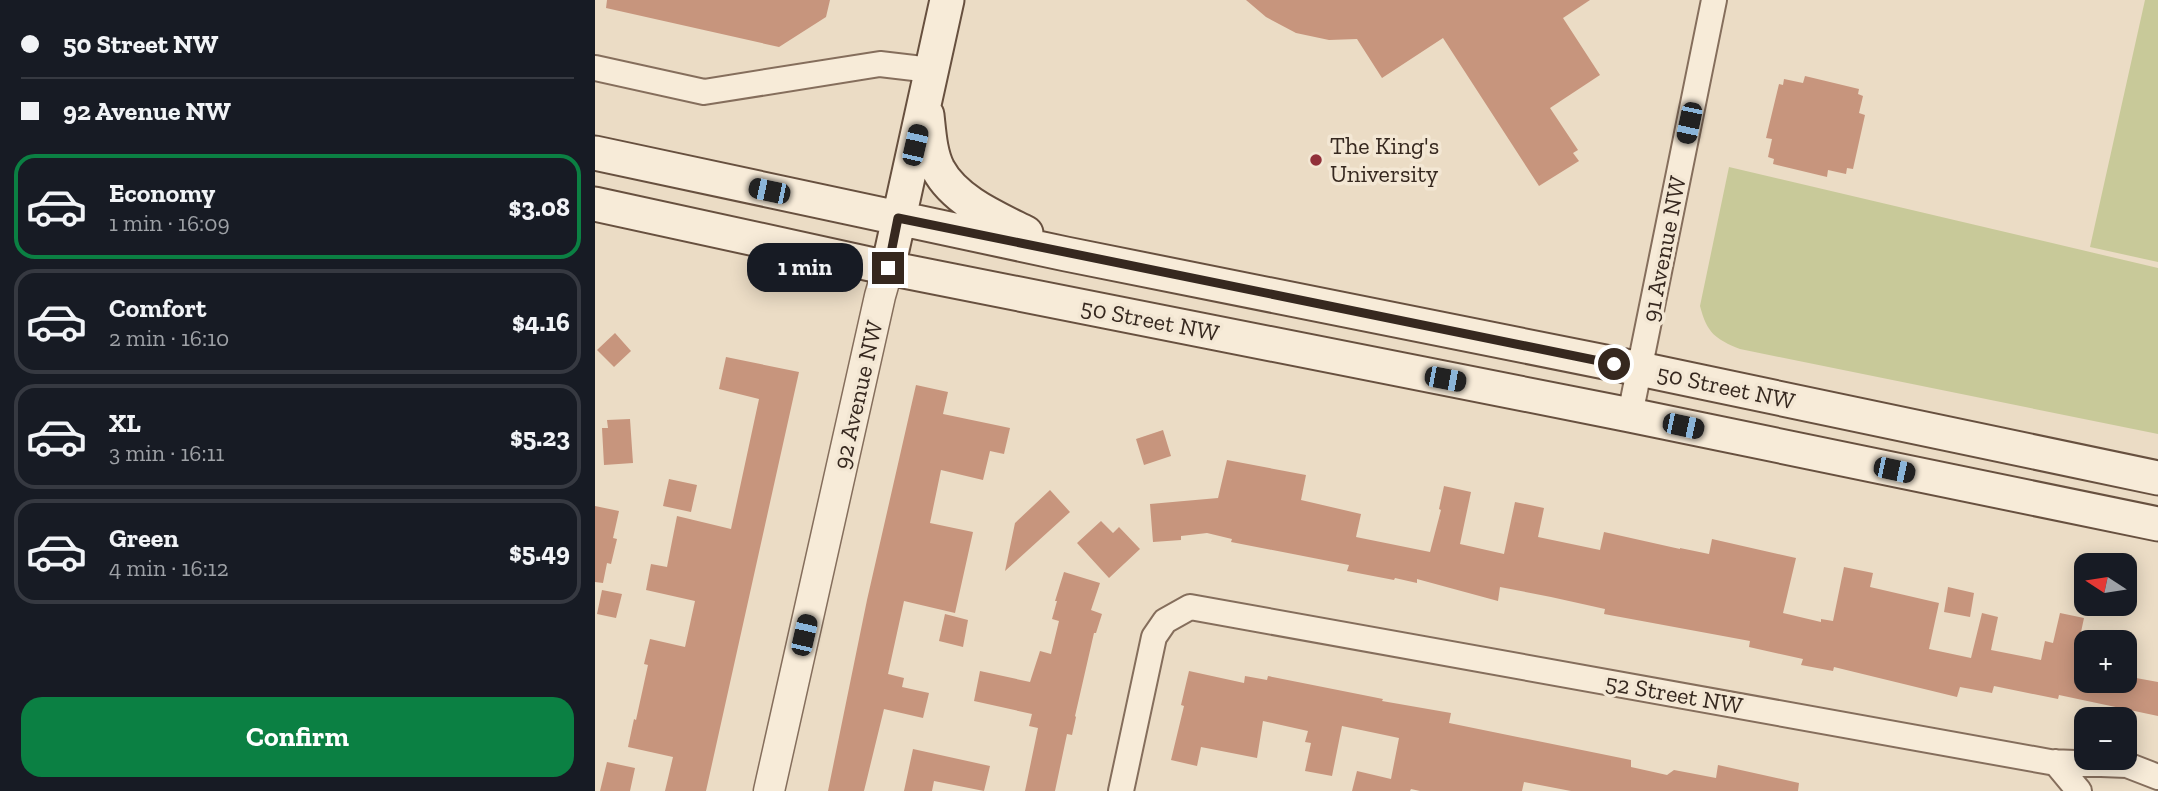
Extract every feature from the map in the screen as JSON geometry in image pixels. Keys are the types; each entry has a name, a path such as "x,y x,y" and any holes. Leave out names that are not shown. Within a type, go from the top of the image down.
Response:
{"main road":[{"name":"92 Avenue NW","path":"888,268 947,0"},
{"path":"928,85 930,145 937,168 949,186 985,212 1066,254"},
{"name":"50 Street NW","path":"595,153 1066,254 1640,369 2158,478"},
{"name":"50 Street NW","path":"595,204 888,268 1630,415 2158,524"}],"street":[{"name":"91 Avenue NW","path":"1630,415 1714,0"},
{"path":"595,68 704,92 880,64 928,85"},
{"name":"92 Avenue NW","path":"769,791 888,268"},
{"name":"52 Street NW","path":"1121,791 1154,637 1164,621 1189,607 2055,762 2127,765 2158,776"},
{"path":"2055,762 2079,791"},
{"path":"2154,791 2158,784"}],"green space":[{"path":"2145,0 2158,0 2158,262 2090,247"},
{"path":"1729,167 2158,268 2158,434 1740,349 1724,342 1709,329 1700,306"}],"building":[{"path":"607,0 830,0 826,17 779,47 606,8"},
{"path":"1246,0 1590,0 1563,18 1600,75 1550,108 1578,150 1573,153 1579,161 1539,186 1443,38 1382,78 1357,39 1329,40 1296,33 1266,17"},
{"path":"1805,76 1859,89 1858,94 1863,96 1859,113 1865,115 1853,169 1847,168 1846,174 1828,170 1827,177 1773,164 1774,159 1768,157 1772,139 1766,138 1779,84 1783,85 1784,79 1803,83"},
{"path":"615,333 631,351 614,367 597,350"},
{"path":"726,357 799,372 706,791 665,791 673,757 628,747 648,665 644,664 650,639 685,647 695,601 646,590 651,564 667,567 677,516 731,529 759,399 719,389"},
{"path":"916,385 948,392 943,414 1010,428 1004,454 990,451 983,480 941,470 930,523 973,532 955,613 904,601 888,674 904,678 902,687 929,693 923,718 884,709 864,791 828,791 867,600"},
{"path":"630,419 633,463 604,465 602,428 608,428 607,420"},
{"path":"1163,430 1171,456 1144,465 1136,439"},
{"path":"1227,460 1306,475 1301,500 1361,514 1356,537 1430,552 1444,486 1471,492 1460,544 1504,554 1515,502 1544,508 1538,537 1600,550 1604,532 1709,554 1712,539 1796,558 1783,613 1821,622 1821,619 1833,621 1844,567 1873,573 1870,587 1939,603 1929,649 1971,658 1982,613 1998,617 1991,650 2041,660 2045,641 2053,643 2060,613 2084,618 2081,630 2074,630 2074,693 2137,693 2137,678 2158,682 2158,716 2137,712 2137,707 2116,707 2059,695 2058,699 1994,686 1992,693 1960,687 1957,697 1834,667 1833,671 1801,665 1803,659 1749,647 1750,641 1604,614 1605,609 1551,597 1500,587 1498,601 1417,579 1417,583 1347,571 1349,565 1231,542 1232,539 1207,533 1181,536 1181,540 1153,542 1150,504 1218,498"},
{"path":"669,479 697,485 691,512 663,506"},
{"path":"1050,490 1070,512 1005,571 1015,523"},
{"path":"595,506 619,511 613,538 617,539 611,564 607,563 603,583 595,582"},
{"path":"1101,521 1113,533 1119,527 1140,549 1109,578 1077,543"},
{"path":"1064,572 1100,583 1091,610 1102,614 1094,633 1072,735 1067,734 1055,791 1025,791 1038,728 1029,726 1032,714 974,701 980,671 1030,682 1040,651 1051,654 1059,621 1052,619"},
{"path":"1948,587 1974,593 1970,617 1944,612"},
{"path":"602,590 622,594 616,618 597,614"},
{"path":"945,614 968,620 963,647 939,641"},
{"path":"1189,671 1244,683 1245,676 1267,680 1268,676 1451,713 1449,723 1631,760 1631,767 1667,775 1674,770 1716,778 1718,765 1799,783 1798,791 1571,791 1524,782 1522,791 1352,791 1357,771 1391,779 1399,738 1342,726 1332,776 1305,771 1311,743 1305,742 1308,731 1263,721 1257,758 1201,747 1197,766 1171,760"},
{"path":"913,749 990,766 984,791 934,781 932,791 904,791"},
{"path":"607,762 635,768 630,791 600,791"}],"place":[{"name":"The King's University","path":"1316,160"}],"route":[{"path":"888,268 898,218 1614,364"}]}
